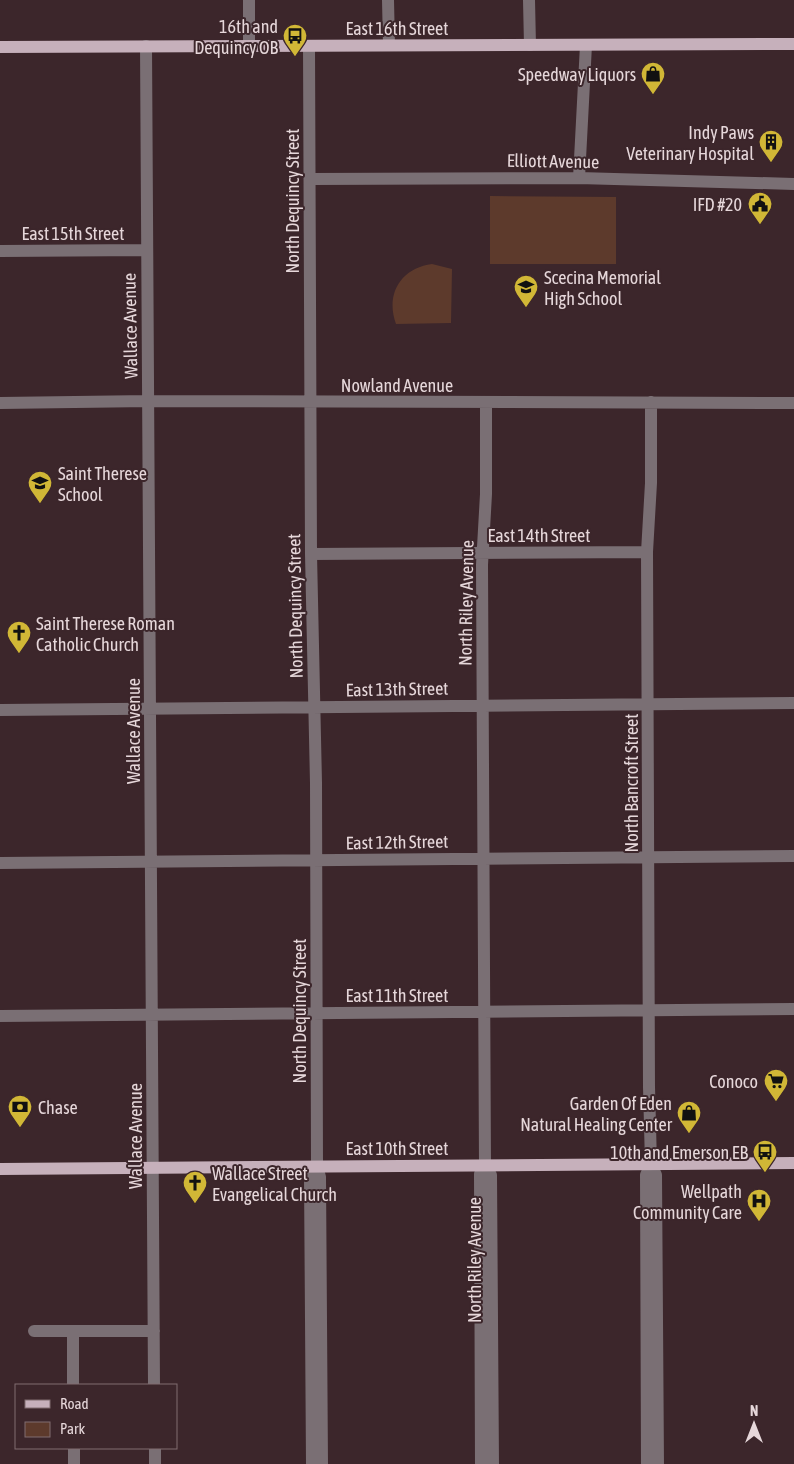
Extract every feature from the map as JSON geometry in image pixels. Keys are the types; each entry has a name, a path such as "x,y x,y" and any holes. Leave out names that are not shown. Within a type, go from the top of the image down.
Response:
{"main road":[{"name":"East 16th Street","path":"0,47 794,44"},
{"name":"East 10th Street","path":"0,1169 794,1163"}],"street":[{"path":"249,0 249,46"},
{"path":"388,0 389,45"},
{"path":"529,0 530,45"},
{"path":"579,178 586,45"},
{"name":"Wallace Avenue","path":"146,46 154,1384"},
{"name":"North Dequincy Street","path":"309,46 311,554 315,707 317,1013 317,1166 310,1176 316,1359 322,1464"},
{"name":"Elliott Avenue","path":"311,179 579,178 794,184"},
{"name":"East 15th Street","path":"0,251 147,250"},
{"name":"Nowland Avenue","path":"0,403 149,401 310,403 794,402"},
{"name":"North Riley Avenue","path":"486,402 486,502 483,552 485,1165 480,1174 486,1357 493,1464"},
{"name":"North Bancroft Street","path":"651,402 651,483 647,552 651,1164 646,1175 658,1464"},
{"name":"East 14th Street","path":"311,554 647,552"},
{"name":"East 13th Street","path":"0,710 794,703"},
{"name":"East 12th Street","path":"0,863 794,856"},
{"name":"East 11th Street","path":"0,1016 794,1010"},
{"path":"34,1331 154,1331"},
{"path":"73,1332 73,1384"},
{"name":"North Bancroft Street","path":"647,1464 652,1355"},
{"name":"North Riley Avenue","path":"481,1464 486,1357"},
{"name":"North Dequincy Street","path":"312,1464 316,1359"},
{"path":"74,1449 74,1464"},
{"path":"155,1449 155,1464"}],"green space":[{"path":"490,196 616,197 616,264 490,264"},
{"path":"432,264 452,269 451,323 396,324 393,303 394,293 398,284 412,271 421,266"}],"place":[{"name":"16th and Dequincy OB","path":"295,57"},
{"name":"Speedway Liquors","path":"653,95"},
{"name":"Indy Paws Veterinary Hospital","path":"771,163"},
{"name":"IFD #20","path":"760,225"},
{"name":"Scecina Memorial High School","path":"526,308"},
{"name":"Saint Therese School","path":"40,504"},
{"name":"Saint Therese Roman Catholic Church","path":"19,654"},
{"name":"Conoco","path":"776,1102"},
{"name":"Chase","path":"20,1128"},
{"name":"Garden Of Eden Natural Healing Center","path":"689,1134"},
{"name":"10th and Emerson EB","path":"765,1173"},
{"name":"Wallace Street Evangelical Church","path":"195,1204"},
{"name":"Wellpath Community Care","path":"759,1222"}]}
